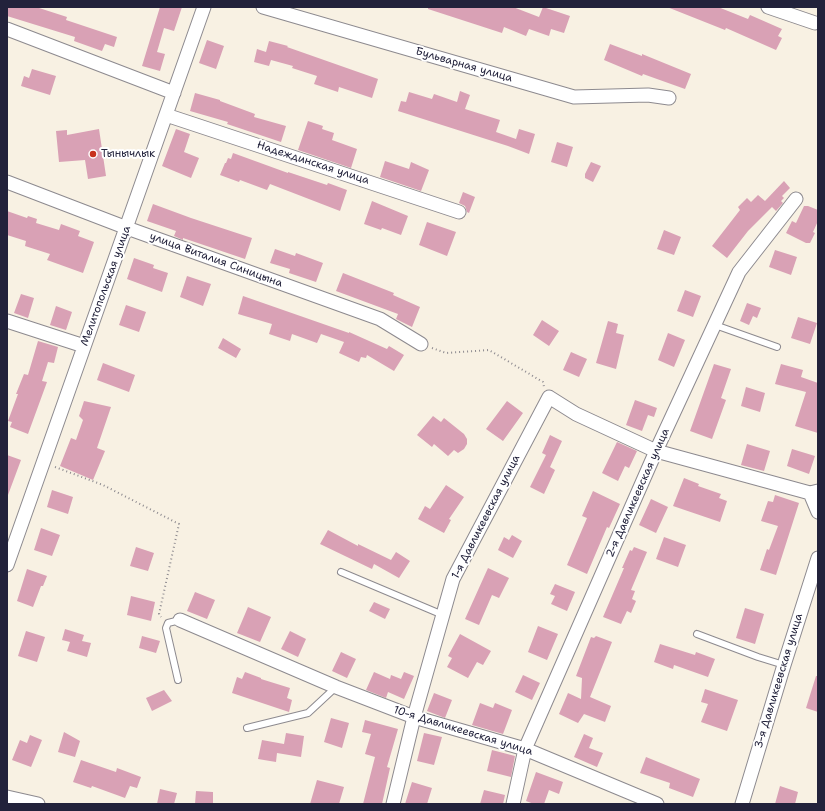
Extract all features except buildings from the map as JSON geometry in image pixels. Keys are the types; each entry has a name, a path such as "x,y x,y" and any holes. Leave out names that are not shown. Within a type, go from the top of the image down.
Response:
{"street":[{"name":"Мелитопольская улица","path":"7,565 204,7"},
{"name":"Бульварная улица","path":"263,7 574,97 648,95 669,98"},
{"path":"768,7 815,23"},
{"path":"7,29 174,93"},
{"name":"Надеждинская улица","path":"166,115 460,212"},
{"name":"улица Виталия Синицына","path":"7,182 127,228 380,319 422,344"},
{"name":"2-я Давликеевская улица","path":"513,804 525,749 656,451 714,325 739,272 796,199"},
{"path":"7,321 84,346"},
{"path":"549,397 576,414 656,451 814,492 818,512"},
{"name":"1-я Давликеевская улица","path":"393,804 414,717 453,579 549,397"},
{"name":"3-я Давликеевская улица","path":"742,804 818,558"},
{"name":"10-я Давликеевская улица","path":"174,622 414,717 525,749 657,804"},
{"path":"7,797 38,804"}],"lane":[{"path":"714,325 777,347"},
{"path":"341,572 443,615"},
{"path":"174,622 166,628 178,680"},
{"path":"697,634 784,665"},
{"path":"247,728 308,713 336,687"}],"path":[{"path":"446,353 489,350 543,382 549,397"},
{"path":"43,463 102,485 179,524 159,614 174,622"}],"place":[{"name":"Тынычлык","path":"93,154"}]}
